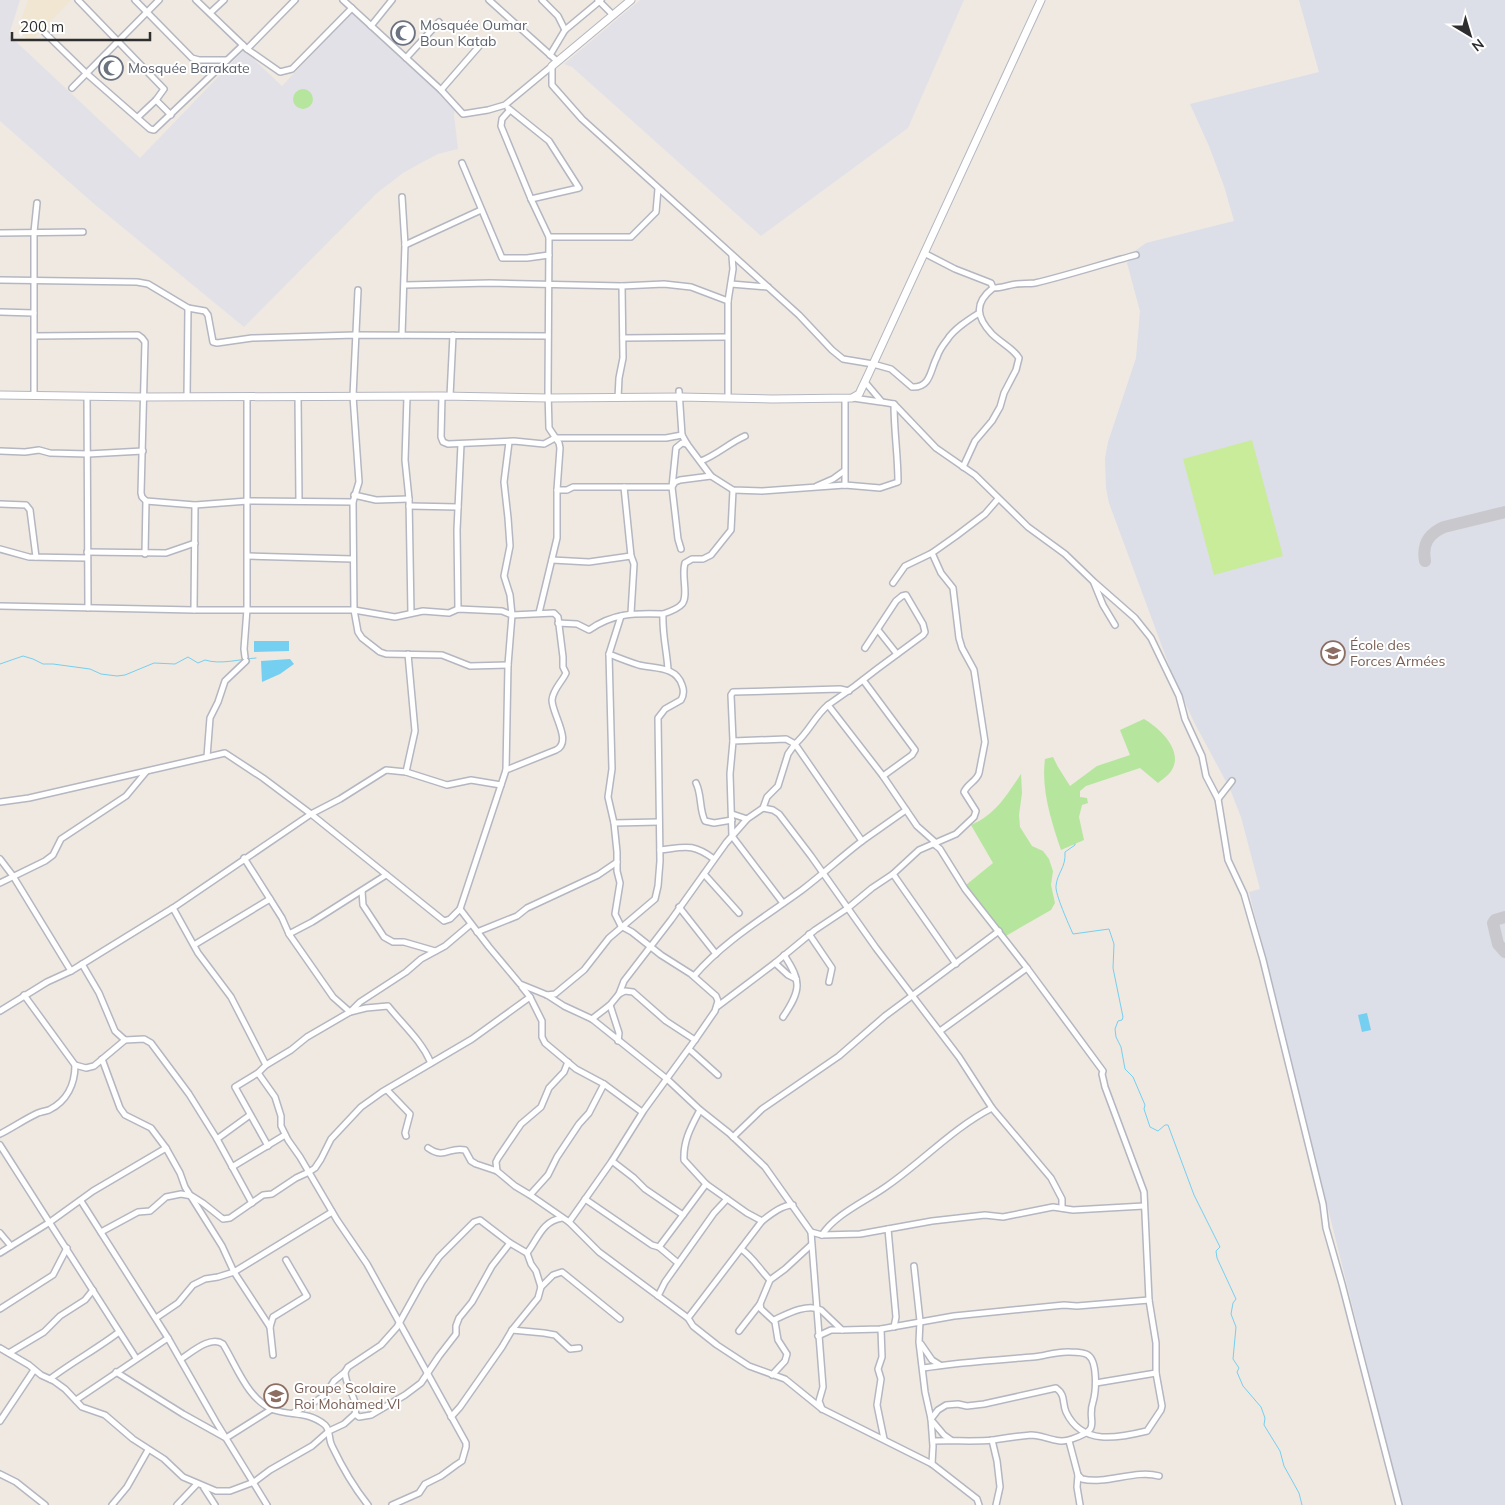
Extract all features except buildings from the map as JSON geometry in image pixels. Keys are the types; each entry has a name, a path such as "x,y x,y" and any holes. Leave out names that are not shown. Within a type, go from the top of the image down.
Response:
{"street":[{"path":"78,0 162,85 164,89 156,100 138,117"},
{"path":"135,0 192,58 199,60 227,60"},
{"path":"72,88 159,0"},
{"path":"196,0 245,47 280,72 292,69 352,8"},
{"path":"210,13 224,0"},
{"path":"45,33 86,73 150,129 154,130 227,60 245,47 295,0"},
{"path":"343,0 441,90 463,114 505,105 631,0"},
{"path":"371,26 392,0"},
{"path":"489,0 550,55 554,64 552,85 582,119 799,315 832,350 843,359 874,364 896,372 912,387 926,384 936,358 947,339 968,320 979,313 984,295 993,288 1034,283 1066,276 1136,255"},
{"path":"542,0 558,16 566,30"},
{"path":"849,398 859,394 874,364 1041,0"},
{"path":"550,55 566,30 599,1 612,15"},
{"path":"406,58 439,22"},
{"path":"441,90 481,44"},
{"path":"156,100 171,115"},
{"path":"505,105 549,141 579,188 531,199"},
{"path":"510,110 502,118 501,126 549,237 549,428 559,443 560,448 557,490 557,538 539,613"},
{"path":"462,163 502,258 527,258 549,255"},
{"path":"549,237 631,237 656,212 658,189"},
{"path":"402,197 405,246 402,335"},
{"path":"34,394 34,232 37,203"},
{"path":"405,246 481,210"},
{"path":"0,232 83,232"},
{"path":"924,253 955,269 992,283 993,288"},
{"path":"728,398 728,301 733,269 732,256"},
{"path":"0,280 34,279 137,282 148,284 188,308 207,312 212,336 214,342 217,343 252,338 356,335 548,336"},
{"path":"405,285 490,283 622,286 664,284 691,287 728,301"},
{"path":"731,284 768,287"},
{"path":"618,398 619,378 622,368 622,286"},
{"path":"358,290 353,396 359,482 353,502 354,610 358,632 375,649 386,654 442,655 470,666 508,665"},
{"path":"187,396 188,308"},
{"path":"0,312 34,313"},
{"path":"963,467 975,441 1000,408 1004,393 1016,370 1019,358 1011,348 992,334 979,313"},
{"path":"35,336 138,335 145,342 141,493 146,501 145,554"},
{"path":"453,335 441,437 443,442 448,444 508,442 544,444 555,438 666,438 682,435"},
{"path":"623,338 727,337"},
{"path":"865,382 882,402"},
{"path":"680,394 682,435 711,476 733,490 762,491 845,485 880,488 898,482 894,404"},
{"path":"0,395 618,398 680,394 728,398 849,398 894,404 936,448 975,475 1028,527 1065,554 1135,618 1152,638 1164,661 1179,696 1185,719 1202,756 1206,776 1218,799 1228,860 1244,894 1263,960 1323,1204 1326,1228 1399,1505"},
{"path":"87,396 88,608"},
{"path":"298,396 298,501"},
{"path":"407,396 405,460 409,499 411,613"},
{"path":"206,757 210,718 225,681 246,659 244,643 248,556 247,397"},
{"path":"845,485 844,471 849,398"},
{"path":"701,461 712,457 733,441 745,436"},
{"path":"0,802 29,798 225,753 263,778 311,814 444,921 450,919 460,909 506,770 508,665 512,615 510,595 504,576 510,546 504,482 508,442"},
{"path":"681,549 678,539 672,486 676,448 682,443 687,444"},
{"path":"458,609 458,507 461,444"},
{"path":"0,451 25,452 39,450 50,453 88,454 142,451"},
{"path":"814,487 833,479 844,471"},
{"path":"557,490 567,490 574,487 672,486 680,480 711,476"},
{"path":"624,487 631,556 634,564 632,570 631,613"},
{"path":"558,623 577,624 589,630 600,622 631,613 663,614 682,604 685,597 682,571 685,563 692,559 703,559 711,555 731,530 733,490"},
{"path":"354,495 376,500 409,499"},
{"path":"893,583 905,566 932,553 985,514 998,498"},
{"path":"146,501 195,505 248,501 353,502"},
{"path":"0,504 26,506 30,510 36,557"},
{"path":"194,610 195,505"},
{"path":"409,506 458,507"},
{"path":"0,549 29,557 145,554 166,553 195,543"},
{"path":"569,1222 612,1161 642,1112 696,1040 717,1006 775,963 809,934 848,908 893,874 919,850 956,834 974,817 975,808 964,792 965,788 978,776 985,742 974,670 959,638 952,588 941,573 932,553"},
{"path":"248,556 353,560"},
{"path":"552,560 588,562 631,556"},
{"path":"1094,582 1103,605 1115,625"},
{"path":"592,1019 610,1005 619,994 624,980 671,920 732,836 747,819 763,808 767,797 778,786 788,754 795,744 805,736 819,712 923,635 923,624 906,595 896,600 865,648"},
{"path":"0,606 194,610 354,610 395,617 422,611 449,613 458,609 502,611 512,615 554,613 558,618 563,667 566,672 557,686 552,699 563,743 561,748 506,770"},
{"path":"663,614 668,670"},
{"path":"621,616 609,654 612,769 608,797 614,823 617,871 620,883 616,914 621,926 694,976 716,996 717,1006"},
{"path":"878,630 897,654"},
{"path":"406,772 415,731 408,654"},
{"path":"547,995 555,994 587,968 609,938 655,899 658,886 660,850 658,718 664,709 681,700 684,690 680,679 674,672 642,666 609,654"},
{"path":"864,680 915,750 912,755 883,776"},
{"path":"783,903 732,836 730,774 733,742 731,696 733,692 840,689 849,691"},
{"path":"828,704 883,776 917,826 940,849 965,888 1028,968 1103,1071 1105,1087 1142,1182 1144,1192 1149,1300 1156,1343 1156,1374 1161,1410 1147,1431 1111,1439 1086,1434 1068,1416 1065,1411 1064,1398 1056,1388 984,1404 967,1406 946,1405 938,1410 931,1419"},
{"path":"733,742 786,739 795,744 862,841"},
{"path":"0,1011 24,995 82,964 173,908 311,814 340,799 386,770 392,769 406,772 447,785 471,780 501,785"},
{"path":"0,884 45,861 53,854 61,839 126,796 147,771"},
{"path":"1218,799 1232,781"},
{"path":"696,783 699,789 701,813 705,821 714,823 732,817 747,819"},
{"path":"763,808 774,810 788,824 976,1080 992,1108 1051,1178 1062,1199 1062,1208"},
{"path":"694,976 744,930 823,874 862,841 906,810"},
{"path":"614,823 659,822"},
{"path":"660,850 690,846 701,850 714,859"},
{"path":"244,858 282,918 289,934 333,997 350,1012"},
{"path":"0,859 13,876 71,970"},
{"path":"477,932 517,916 527,908 598,874 617,862"},
{"path":"704,874 739,913"},
{"path":"893,874 956,964"},
{"path":"289,934 312,922 386,875"},
{"path":"362,891 363,905 384,937 393,942 404,942 435,951"},
{"path":"194,945 270,899"},
{"path":"679,907 716,954"},
{"path":"173,908 194,945 230,997 266,1065"},
{"path":"460,909 530,997 542,1021 542,1037 545,1043 593,1080 604,1084 642,1112"},
{"path":"268,1146 235,1087 291,1050 307,1037 350,1012 421,959 446,946 471,924"},
{"path":"733,1137 762,1109 834,1059 885,1016 999,931"},
{"path":"809,934 832,968 829,982"},
{"path":"783,1017 798,990 792,967 784,955"},
{"path":"775,963 788,975 796,979"},
{"path":"82,964 99,993 115,1031 125,1040"},
{"path":"940,1031 1028,968"},
{"path":"520,984 547,995 564,1006 592,1019 668,1078 700,1110 765,1166 794,1205 811,1232 823,1387 819,1401 822,1409"},
{"path":"619,994 624,991 633,992 666,1021 696,1040"},
{"path":"0,1134 38,1113 50,1109 66,1096 75,1076 75,1065 24,995"},
{"path":"101,1232 138,1212 150,1211 166,1197 181,1194 192,1196 223,1219 230,1218 263,1195 278,1191 296,1178 315,1168 331,1139 362,1107 420,1071 431,1062 472,1039 530,997"},
{"path":"610,1005 618,1033 618,1040"},
{"path":"350,1012 388,1006 402,1024 416,1037 431,1062"},
{"path":"75,1065 86,1068 94,1066 125,1040 144,1039 151,1043 189,1094 218,1139 252,1203"},
{"path":"689,1049 718,1075"},
{"path":"102,1059 120,1108 125,1115 152,1128 166,1148 180,1173 185,1187 222,1246 234,1272 270,1327"},
{"path":"488,1166 496,1162 521,1124 541,1107 548,1088 564,1072 568,1062"},
{"path":"258,1072 275,1097 281,1116 281,1126 285,1135 332,1212 367,1264 466,1443 462,1461 441,1476 425,1484 419,1493 392,1505"},
{"path":"530,1195 548,1175 557,1156 589,1113 604,1084"},
{"path":"387,1090 410,1114 405,1133 406,1136"},
{"path":"822,1235 838,1219 886,1187 955,1132 992,1108"},
{"path":"700,1110 686,1138 684,1160 706,1184 756,1219 762,1220"},
{"path":"218,1139 250,1115"},
{"path":"232,1167 285,1135"},
{"path":"0,1145 136,1358"},
{"path":"0,1253 50,1222 92,1190 166,1148"},
{"path":"428,1148 436,1154 460,1149 465,1150 471,1161 497,1170 514,1186 569,1222 599,1252 688,1318 693,1326 717,1345 749,1366 785,1379 822,1409 932,1464 977,1499 979,1505"},
{"path":"612,1161 645,1189 683,1215"},
{"path":"496,1162 497,1170"},
{"path":"659,1247 706,1184"},
{"path":"181,1194 185,1187"},
{"path":"658,1296 678,1263 727,1198"},
{"path":"585,1199 659,1247 678,1263"},
{"path":"80,1201 156,1318 267,1505"},
{"path":"688,1318 742,1249 762,1220 788,1205 794,1205"},
{"path":"811,1232 822,1235 860,1234 985,1215 1003,1217 1053,1207 1073,1210 1144,1206"},
{"path":"156,1318 178,1303 193,1285 205,1279 218,1278 234,1272 332,1212"},
{"path":"527,1253 548,1223 554,1219 562,1218"},
{"path":"293,1413 325,1395 334,1381 348,1367 381,1345 399,1324 439,1256 474,1222 480,1220 510,1243 527,1253 541,1287"},
{"path":"888,1229 896,1317 894,1326"},
{"path":"0,1233 11,1246"},
{"path":"355,1414 365,1417 379,1411 412,1390 427,1375 456,1334 456,1326 460,1318 472,1302 492,1266 510,1243"},
{"path":"739,1331 760,1304 770,1280 811,1245"},
{"path":"0,1309 53,1275 67,1248"},
{"path":"742,1249 748,1253 770,1280"},
{"path":"273,1355 270,1327 273,1317 307,1296 286,1260"},
{"path":"914,1266 920,1321 919,1342 925,1392 931,1419 933,1441 932,1464"},
{"path":"451,1417 460,1407 512,1330 538,1298 541,1287 558,1272 562,1272 620,1319"},
{"path":"9,1353 44,1332 60,1316 85,1300 93,1290"},
{"path":"818,1336 830,1330 881,1329 954,1316 1064,1305 1077,1306 1149,1300"},
{"path":"760,1304 761,1309 774,1320 778,1340 783,1346 787,1358 772,1375"},
{"path":"774,1320 798,1310 818,1308 842,1330"},
{"path":"881,1329 882,1357 878,1369 881,1379 878,1405 884,1439"},
{"path":"512,1330 544,1332 555,1336 570,1349 579,1348"},
{"path":"50,1379 119,1332"},
{"path":"76,1400 168,1338"},
{"path":"181,1359 214,1341 219,1341 223,1344 251,1391 260,1402 272,1409 300,1413 326,1426 329,1431 330,1442 346,1476 368,1505"},
{"path":"919,1342 932,1360 941,1365"},
{"path":"0,1348 65,1389 82,1407 105,1415 133,1439 164,1459 183,1477 216,1492 230,1491 254,1482 270,1470 312,1446 329,1431 344,1424 355,1414 356,1403 345,1378 345,1372"},
{"path":"923,1368 1037,1357 1064,1352 1085,1353 1091,1357 1096,1383 1091,1407 1093,1421 1086,1434 1069,1440 1056,1441 1033,1435 992,1440 933,1441"},
{"path":"0,1421 34,1370"},
{"path":"116,1372 183,1414 226,1438"},
{"path":"1096,1383 1156,1374"},
{"path":"226,1438 272,1409"},
{"path":"931,1419 936,1427 951,1440"},
{"path":"992,1440 1000,1487 996,1505"},
{"path":"1069,1440 1078,1475 1076,1487 1080,1505"},
{"path":"112,1505 127,1487 148,1450"},
{"path":"0,1474 16,1482 45,1505"},
{"path":"1078,1475 1086,1480 1150,1474 1159,1476"},
{"path":"177,1505 197,1484"},
{"path":"204,1488 215,1505"}],"shaded area":[{"path":"0,0 20,0 9,35 140,158 244,50 282,86 352,12 456,104 454,115 458,149 438,154 419,164 403,173 377,193 244,327 93,203 0,121"},
{"path":"28,0 71,0 30,42 18,30"},
{"path":"640,0 964,0 908,128 761,236 572,67 564,64"},
{"path":"1299,0 1505,0 1505,1505 1402,1505 1249,892 1260,889 1241,817 1230,789 1194,722 1173,676 1109,503 1106,488 1105,458 1108,442 1136,358 1140,311 1127,263 1132,253 1146,243 1234,221 1224,186 1209,146 1190,104 1319,72"}],"green space":[{"path":"303,89 310,92 313,99 310,106 303,109 296,106 293,99 296,92"},
{"path":"1252,440 1283,556 1214,575 1183,459"},
{"path":"1144,719 1161,732 1171,745 1175,758 1172,770 1158,783 1140,768 1086,786 1080,791 1080,797 1087,798 1088,803 1082,805 1079,817 1084,840 1061,850 1050,816 1046,794 1044,782 1045,759 1053,757 1070,786 1097,766 1130,755 1120,730"},
{"path":"1021,774 1020,827 1032,846 1043,851 1049,859 1053,871 1051,885 1055,903 1051,910 1004,937 966,885 993,863 971,825 980,821 994,810"}],"water":[{"path":"254,641 289,641 289,651 254,652"},
{"path":"290,659 294,664 280,674 262,682 261,661"},
{"path":"1367,1013 1371,1030 1362,1032 1358,1015"}],"waterway":[{"path":"0,664 23,656 43,664 90,669 101,674 117,676 125,675 154,663 175,664 188,657 198,663 205,660 224,662 256,658"},
{"path":"1075,844 1065,852 1064,862 1057,881 1056,890 1060,902 1073,934 1109,929 1114,944 1113,968 1123,1017 1122,1020 1118,1021 1115,1029 1125,1069 1133,1077 1145,1105 1144,1109 1150,1127 1158,1131 1165,1125 1168,1125 1194,1195 1220,1247 1216,1251 1217,1258 1236,1299 1233,1303 1231,1314 1236,1327 1233,1359 1239,1368 1237,1372 1243,1386 1261,1407 1265,1418 1264,1425 1280,1451 1284,1466 1299,1493 1302,1505"}],"taxiway":[{"path":"1425,561 1424,550 1427,540 1438,530 1505,512"},
{"path":"1505,917 1495,920 1493,923 1498,944 1505,952"}],"place":[{"name":"Mosquée Oumar Boun Katab","path":"403,33"},
{"name":"Mosquée Barakate","path":"111,68"},
{"name":"École des Forces Armées","path":"1333,653"},
{"name":"Groupe Scolaire Roi Mohamed VI","path":"276,1396"}]}
